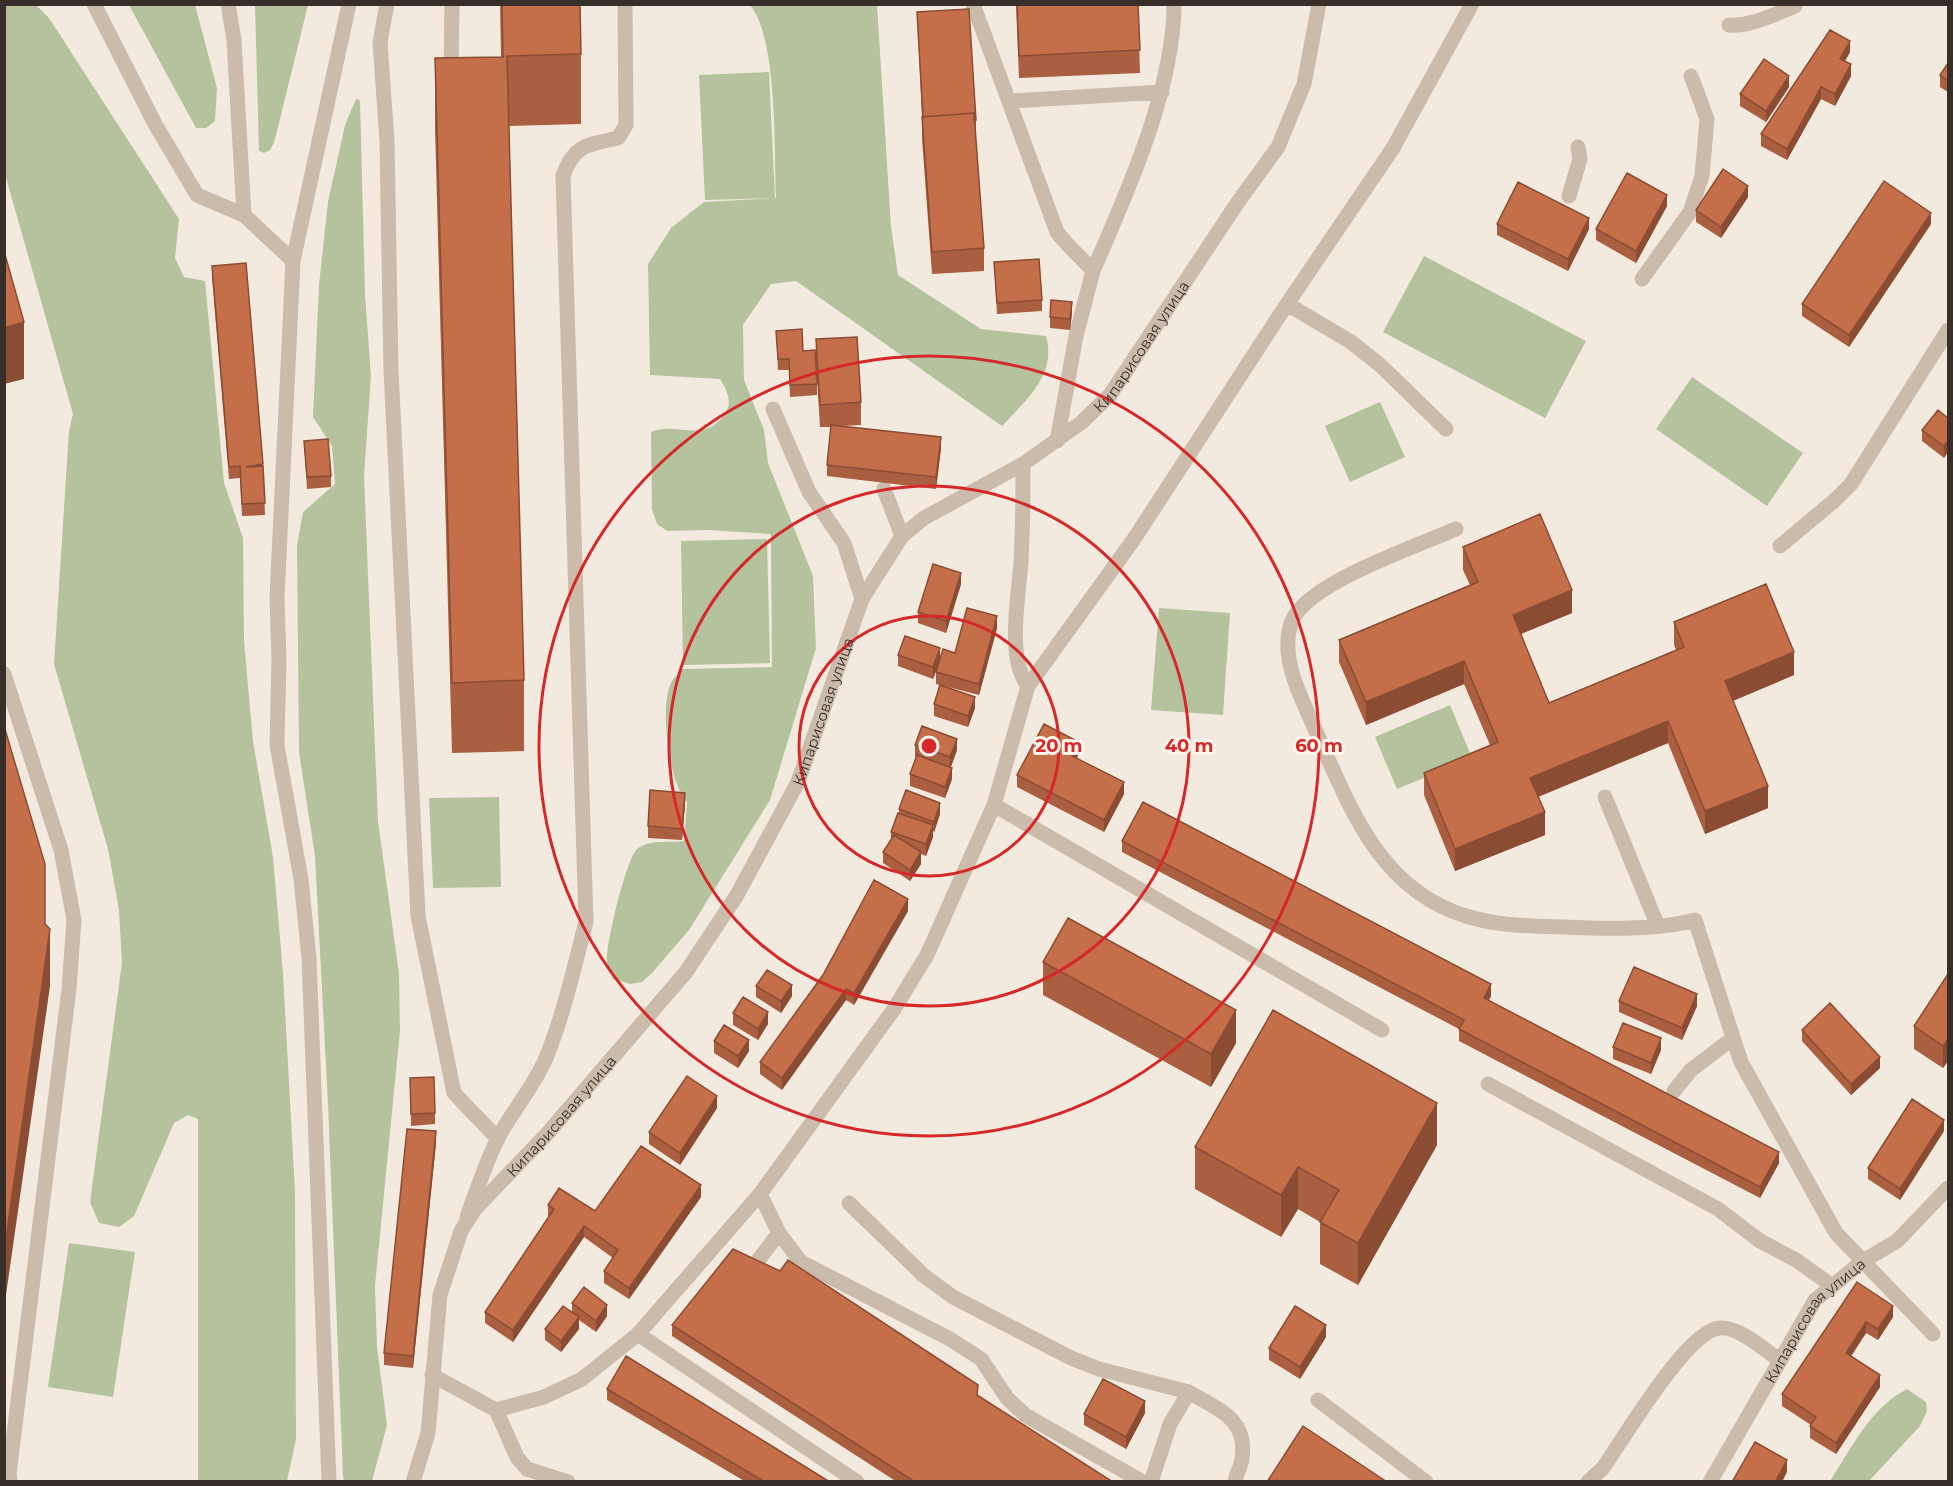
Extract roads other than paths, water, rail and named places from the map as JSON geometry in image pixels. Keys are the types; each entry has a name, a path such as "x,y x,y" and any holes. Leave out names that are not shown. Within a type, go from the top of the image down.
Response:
{"street":[{"path":"94,4 155,124 197,195 244,215 293,261"},
{"path":"218,4 234,40"},
{"path":"228,4 234,40 244,215"},
{"path":"234,40 238,4"},
{"path":"329,1482 309,958 301,879 277,745 279,659 277,598 293,261 349,4"},
{"path":"387,4 380,42 387,141 391,371 418,916 454,1093 498,1139"},
{"path":"451,81 452,4"},
{"path":"461,1231 498,1139 528,1093 545,1058 565,1002 586,922 563,176 569,160 581,146 618,138 626,125 626,4"},
{"path":"973,4 1058,232 1067,246 1081,256 1093,271"},
{"path":"1057,441 1076,336 1093,271 1162,92 1174,28 1174,4"},
{"name":"Кипарисовая улица","path":"413,1482 428,1433 440,1295 461,1231 475,1209 547,1134 686,972 738,895 798,782 862,598 902,536 924,518 1023,464 1057,441 1082,422 1110,395 1238,202 1278,147 1304,84 1319,4"},
{"path":"496,1410 544,1397 582,1378 638,1334 760,1194 894,1009 927,955 994,805 1028,686 1134,539 1287,304 1393,148 1472,4"},
{"path":"1729,25 1737,26 1758,20 1795,6"},
{"path":"1642,279 1690,212 1702,176 1707,118 1691,76"},
{"path":"1010,101 1162,92"},
{"path":"1569,196 1579,165 1578,147"},
{"path":"1287,304 1351,342 1380,365 1446,429"},
{"path":"1780,546 1851,484 1948,330"},
{"path":"773,409 809,492 844,543 862,598"},
{"path":"1023,464 1021,561 1014,614 1021,677 1028,686"},
{"path":"884,489 902,536"},
{"path":"1456,529 1341,579 1309,602 1295,616 1287,639 1292,671 1359,826 1392,871 1425,898 1465,916 1511,925 1608,929 1695,920 1741,1062 1836,1233 1933,1335"},
{"path":"4,674 61,850 74,920 69,989 9,1474 10,1482"},
{"path":"1605,797 1657,924"},
{"path":"994,805 1382,1030"},
{"path":"1674,1091 1691,1070 1733,1038"},
{"path":"1488,1084 1718,1209 1760,1241 1796,1260 1831,1285"},
{"name":"Кипарисовая улица","path":"1710,1482 1815,1300 1863,1261 1897,1241 1948,1188"},
{"path":"760,1194 779,1233 801,1262 950,1339 981,1359 1007,1398 1025,1414 1143,1482"},
{"path":"849,1203 923,1275 953,1297 1071,1358 1099,1369 1189,1392 1234,1419 1243,1439 1242,1461 1235,1482"},
{"path":"741,1290 749,1270 779,1233"},
{"path":"1588,1482 1603,1468 1684,1351 1705,1332 1721,1328 1742,1335 1780,1360"},
{"path":"638,1334 856,1482"},
{"path":"432,1375 496,1410 518,1457 527,1469 568,1482"},
{"path":"1151,1482 1170,1424 1189,1392"},
{"path":"1318,1400 1426,1482"}]}
